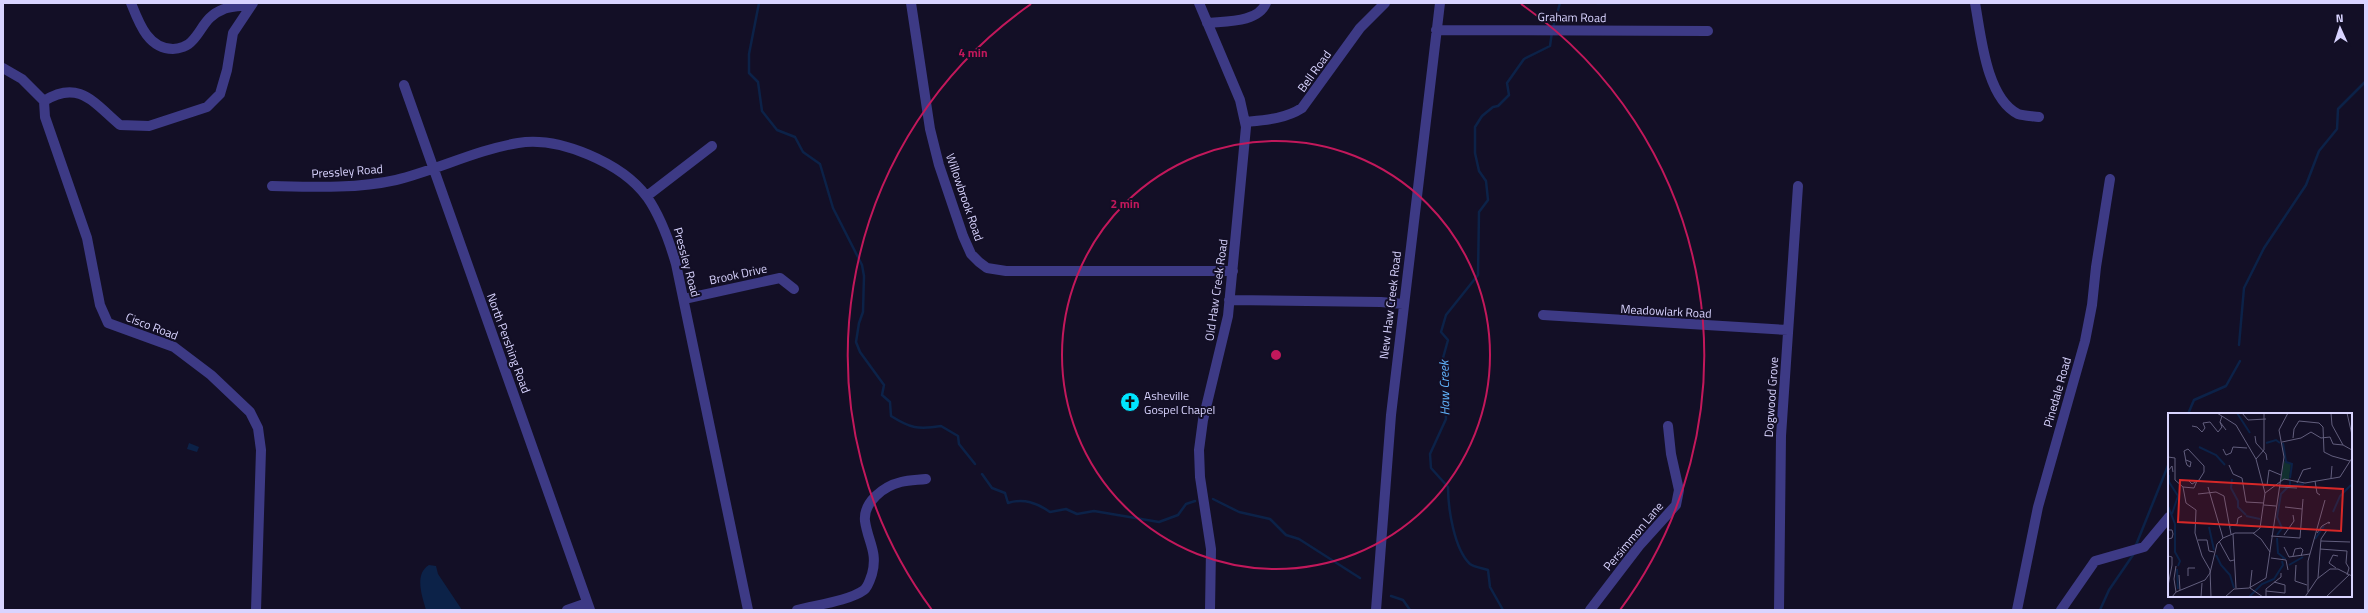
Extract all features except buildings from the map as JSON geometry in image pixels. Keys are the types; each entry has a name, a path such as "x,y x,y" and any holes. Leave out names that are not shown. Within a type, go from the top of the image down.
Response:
{"street":[{"path":"131,3 138,21 149,39 164,49 178,49 192,42 203,23 223,9 252,4"},
{"name":"Willowbrook Road","path":"911,3 926,113 934,146 963,236 971,254 979,262 987,268 1006,271 1233,271"},
{"name":"Old Haw Creek Road","path":"1198,3 1240,100 1245,122 1233,271 1229,300 1221,350 1204,420 1199,452 1200,477 1211,549 1210,610"},
{"path":"1207,23 1254,16 1264,9 1266,3"},
{"name":"Bell Road","path":"1245,122 1278,118 1293,114 1302,108 1360,28 1385,3"},
{"name":"New Haw Creek Road","path":"1376,610 1390,415 1440,3"},
{"path":"1975,3 1994,88 2005,104 2019,114 2039,117"},
{"path":"3,68 22,80 44,101 54,95 66,92 82,94 93,100 120,125 149,126 207,107 220,94 227,70 233,33 252,4"},
{"name":"Graham Road","path":"1436,30 1708,31"},
{"name":"North Pershing Road","path":"404,85 589,606"},
{"name":"Cisco Road","path":"44,101 45,117 87,238 100,305 108,323 174,347 187,356 250,412 258,428 261,450 256,610"},
{"name":"Pressley Road","path":"272,186 361,185 395,180 494,148 519,143 549,143 594,157 615,168 647,196 668,237 684,299 748,610"},
{"path":"647,196 712,146"},
{"name":"Pinedale Road","path":"2017,610 2038,507 2085,341 2110,179"},
{"name":"Dogwood Grove","path":"1779,610 1781,436 1798,186"},
{"name":"Brook Drive","path":"684,299 780,278 794,288"},
{"path":"1229,300 1381,302 1403,304"},
{"name":"Meadowlark Road","path":"1543,315 1788,330"},
{"name":"Persimmon Lane","path":"1590,610 1639,546 1676,505 1679,490 1671,454 1668,426"},
{"path":"796,610 856,595 865,589 870,580 874,554 865,521 866,510 876,496 890,487 901,482 926,479"},
{"path":"2061,610 2095,561 2144,547 2168,518"},
{"path":"567,610 589,606"}],"water":[{"path":"189,443 199,447 197,452 187,449"},
{"path":"429,565 436,566 438,574 462,610 426,610 421,592 420,580 424,569"}],"waterway":[{"path":"759,3 749,54 749,73 758,82 762,111 777,130 795,137 803,152 820,164 833,208 862,265 864,276 863,312 859,323 856,342 860,352 884,385 882,395 890,402 891,416 914,427 926,428 941,426 958,436 959,444 975,464"},
{"name":"Haw Creek","path":"1553,28 1560,3"},
{"path":"1597,3 1620,3"},
{"name":"Haw Creek","path":"1503,610 1490,587 1488,570 1470,564 1460,549 1453,528 1449,506 1448,487 1431,468 1430,454 1446,419 1443,358 1448,340 1441,332 1446,315 1478,275 1479,212 1488,200 1486,181 1479,171 1475,153 1475,127 1482,116 1493,107 1498,106 1509,95 1507,83 1524,59 1550,46 1552,32"},
{"path":"2239,345 2244,288 2264,248 2306,185 2319,151 2337,129 2338,109 2365,82"},
{"path":"2188,413 2194,400 2226,386 2240,361"},
{"path":"2136,545 2168,465"},
{"path":"982,474 992,488 1005,493 1008,503 1019,501 1030,502 1050,512 1066,509 1077,514 1094,511 1159,522 1178,515 1186,504 1195,501"},
{"path":"1213,499 1239,512 1270,519 1286,535 1299,539 1360,578"},
{"path":"2100,610 2109,590 2133,555"},
{"path":"1391,596 1403,600 1410,610"}],"place":[{"name":"Asheville Gospel Chapel","path":"1130,402"}]}
